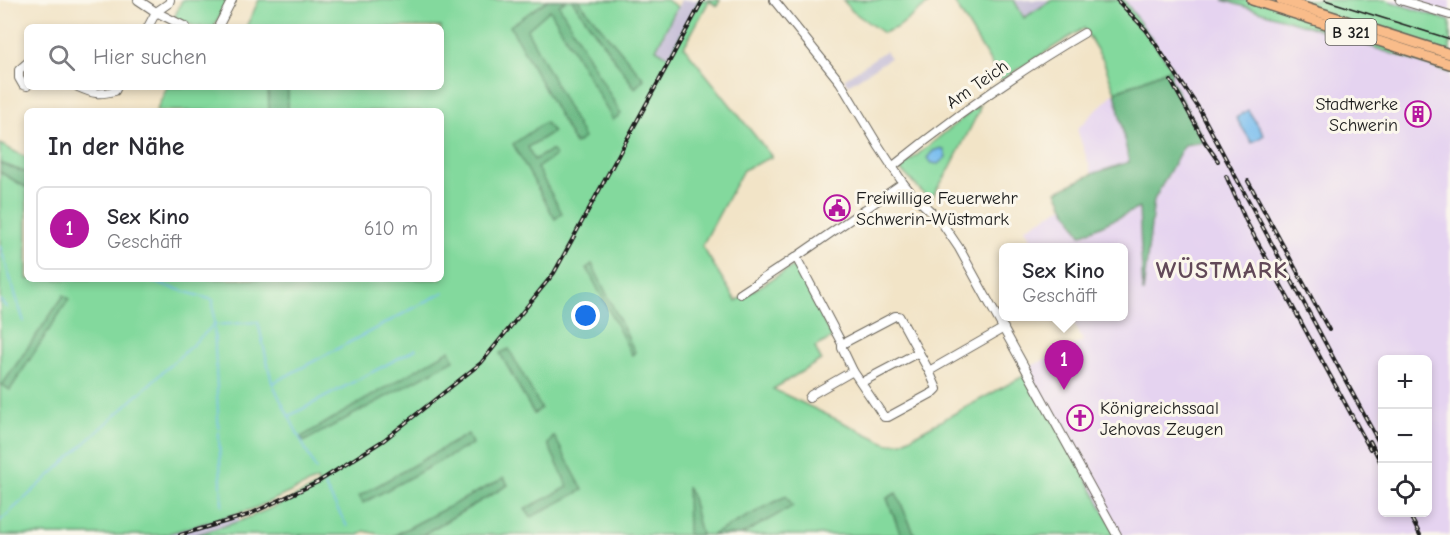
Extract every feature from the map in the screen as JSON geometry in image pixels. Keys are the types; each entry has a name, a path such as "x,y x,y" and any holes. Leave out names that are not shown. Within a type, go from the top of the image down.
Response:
{"main road":[{"name":"B 321","path":"1252,0 1450,64"},
{"name":"B 321","path":"1281,0 1450,54"}],"street":[{"path":"138,0 180,24"},
{"path":"150,24 156,12 170,0"},
{"path":"220,24 232,0"},
{"path":"774,0 840,82 903,183 940,220 959,248 999,319"},
{"path":"1400,0 1450,15"},
{"name":"Am Teich","path":"892,167 994,89 1084,33"},
{"path":"24,66 19,70 19,78 24,85"},
{"path":"87,90 99,94 116,90"},
{"path":"740,294 903,183"},
{"path":"796,257 842,344 853,371 884,417 888,417 937,389 899,316 842,344"},
{"path":"1000,321 1118,535"},
{"path":"929,371 1004,328"},
{"path":"862,382 918,352"},
{"path":"809,398 811,394 853,371"}],"shaded area":[{"path":"681,0 699,0 669,58 656,49"},
{"path":"1014,0 1052,0 1024,19"},
{"path":"1124,0 1223,0 1450,73 1450,535 1117,535 1029,373 1029,367 1083,341 1073,321 1128,321 1128,243 1033,243 1025,228 1063,207 1057,191 1092,174 1077,129 1115,92 1172,68"},
{"path":"1386,0 1450,0 1450,21"},
{"path":"885,51 890,58 848,85 844,79"},
{"path":"237,514 240,521 196,535 163,535"}],"green space":[{"path":"182,0 228,0 216,24 189,24 174,18"},
{"path":"259,0 667,0 677,7 656,49 669,57 699,0 720,0 717,6 709,1 684,47 772,157 743,170 702,246 736,301 795,265 832,338 815,347 821,360 773,389 888,444 902,442 1029,373 1117,535 915,535 896,493 887,498 901,535 422,535 508,485 504,478 395,535 364,531 359,535 196,535 240,521 276,506 319,485 317,480 253,509 163,535 0,535 0,172 24,186 24,282 444,282 444,108 157,108 166,90 444,90 444,24 247,24"},
{"path":"548,0 567,0 559,5 621,114 613,120 550,10 527,30 584,138 575,144 510,26"},
{"path":"572,0 578,0 644,79 635,88"},
{"path":"843,0 933,0 898,27 883,33 852,11"},
{"path":"953,0 1014,0 1024,18 1052,0 1124,0 1172,68 1115,92 1103,60 1084,28 1001,80"},
{"path":"1223,0 1386,0 1450,21 1450,73 1330,33"},
{"path":"1172,68 1171,80 1205,142 1184,145 1154,200 1143,293 1139,208 1081,235 1057,191 1092,174 1129,162 1115,92"},
{"path":"268,90 288,90 288,108 269,108"},
{"path":"980,104 979,111 948,172 930,200 900,169"},
{"path":"545,122 553,132 528,147 534,160 551,150 556,155 537,168 562,213 555,219 513,144"},
{"path":"0,144 24,156 24,172 0,163"},
{"path":"0,163 24,172 24,186 0,172"},
{"path":"592,264 635,352 632,355 587,268"},
{"path":"64,295 69,299 10,390 2,385"},
{"path":"509,349 541,408 534,414 500,353"},
{"path":"450,350 454,360 303,442 301,437"},
{"path":"468,434 472,444 363,503 359,496"},
{"path":"554,436 583,490 531,517 525,509 568,487 548,444"},
{"path":"504,478 508,485 422,535 395,535"},
{"path":"687,486 692,498 701,535 688,535"},
{"path":"896,493 915,535 901,535 887,498"},
{"path":"786,496 793,506 741,535 712,535"}],"water":[{"path":"1248,110 1264,135 1252,143 1236,118"},
{"path":"941,148 946,157 938,164 932,163 927,158 933,151"}],"waterway":[{"path":"0,246 24,322"},
{"path":"153,282 213,300 222,506"},
{"path":"273,383 444,292"},
{"path":"0,300 7,308"},
{"path":"0,521 214,325 258,322 272,383 316,470"},
{"path":"289,416 416,349"},
{"path":"324,485 347,526"}],"tram line":[{"path":"1325,0 1450,39"}],"railway":[{"path":"180,535 248,515 318,482 384,440 481,363 554,273 703,0"},
{"path":"1117,0 1146,30 1198,107 1378,441"},
{"path":"1171,81 1218,161"},
{"path":"1226,176 1246,221 1370,449"},
{"path":"1248,181 1329,330"},
{"path":"1370,441 1381,463"},
{"path":"1411,517 1420,535"}],"place":[{"name":"Stadtwerke Schwerin","path":"1418,114"},
{"name":"Freiwillige Feuerwehr Schwerin-Wüstmark","path":"837,208"},
{"name":"Sex Kino","path":"1064,390"},
{"name":"Königreichssaal Jehovas Zeugen","path":"1080,418"}],"district":[{"name":"WÜSTMARK","path":"1222,270"}]}
